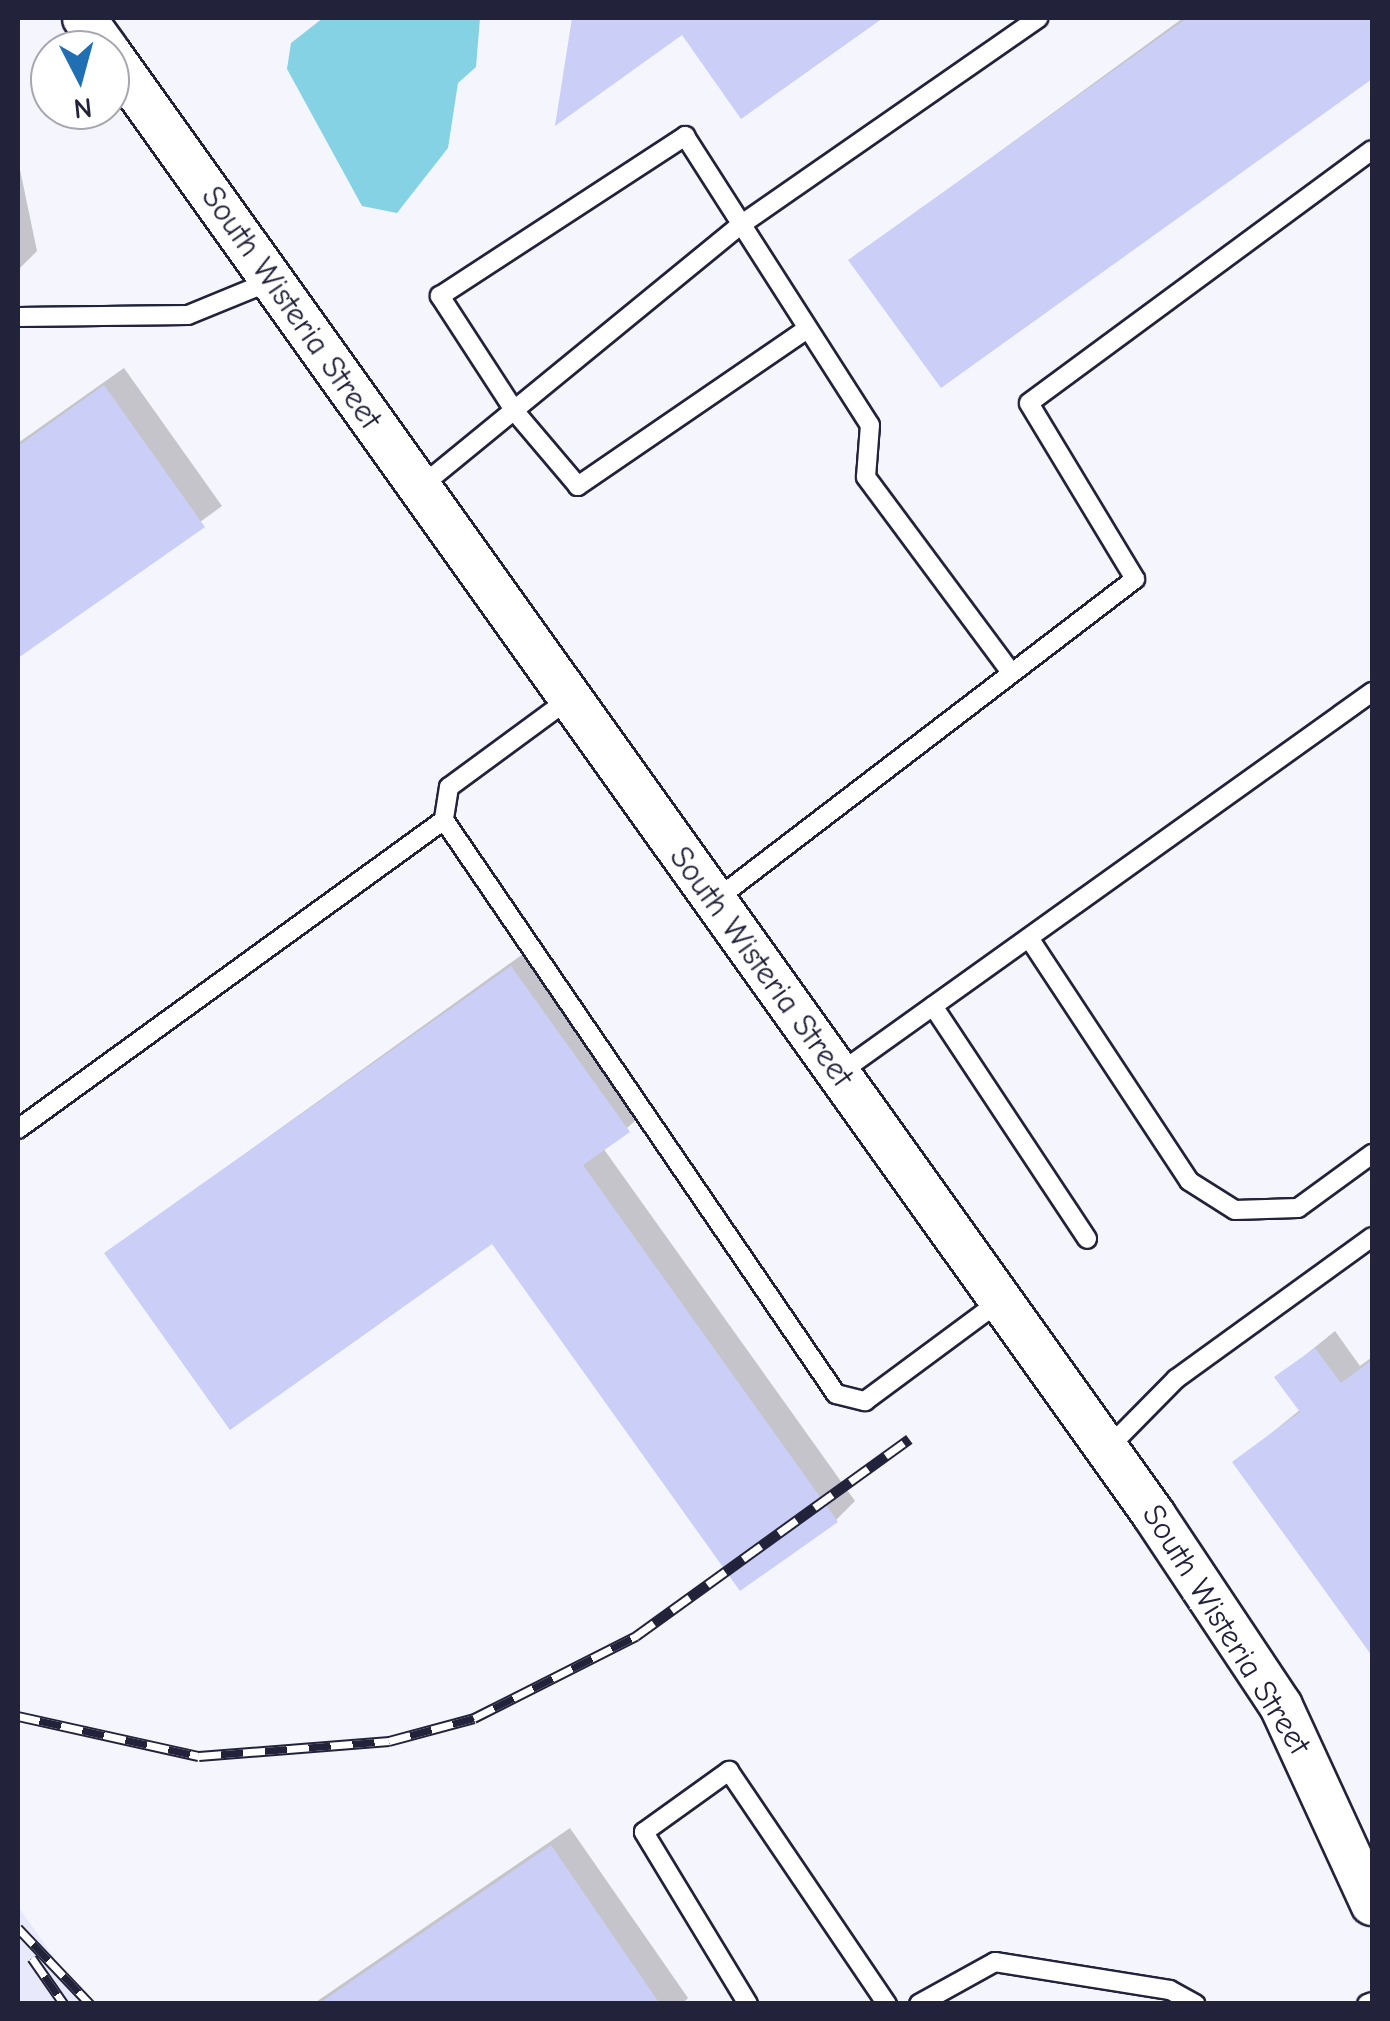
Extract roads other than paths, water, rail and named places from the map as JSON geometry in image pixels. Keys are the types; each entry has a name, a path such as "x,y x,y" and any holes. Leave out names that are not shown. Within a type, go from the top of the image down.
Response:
{"street":[{"name":"South Wisteria Street","path":"130,74 419,488 1107,1449 1281,1706 1362,1836 1372,1904"}],"lane":[{"path":"419,488 516,413 742,224 1038,18"},
{"path":"807,329 578,486 516,413 440,296 685,136 870,424 866,477 1011,672"},
{"path":"714,901 1136,579 1029,403 1372,150"},
{"path":"18,316 188,316 272,281"},
{"path":"838,1074 1372,692"},
{"path":"569,698 448,787 444,820 836,1394 865,1400 1000,1301"},
{"path":"18,1129 444,820"},
{"path":"1029,938 1189,1181 1235,1210 1298,1208 1372,1154"},
{"path":"933,1006 1088,1239"},
{"path":"1107,1449 1176,1379 1372,1236"},
{"path":"748,2004 644,1832 729,1771 888,2004"},
{"path":"919,2004 995,1962 1170,1990 1195,2004"}],"water":[{"path":"323,18 480,18 476,67 458,83 448,148 397,213 362,206 287,69 291,43"}],"railway":[{"path":"18,1716 199,1756 389,1741 474,1718 636,1636 909,1439"},
{"path":"18,1928 90,2004"},
{"path":"32,1958 64,2004"}]}
